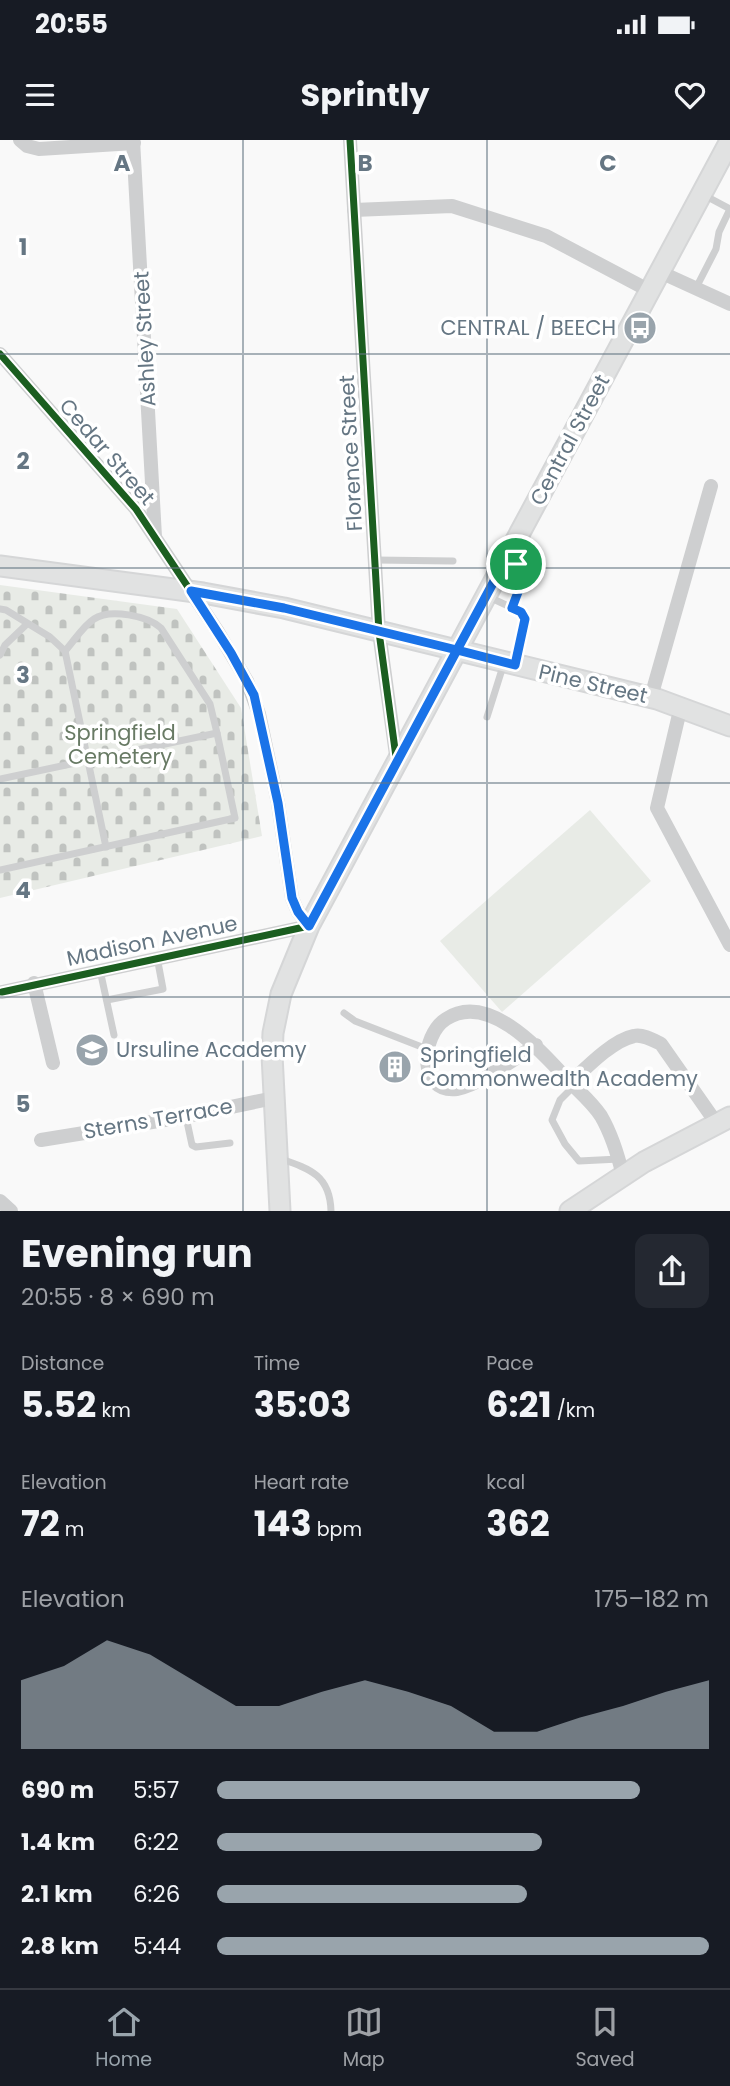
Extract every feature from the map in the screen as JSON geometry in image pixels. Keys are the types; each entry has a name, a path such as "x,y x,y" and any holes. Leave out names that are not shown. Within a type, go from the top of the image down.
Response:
{"main road":[{"name":"Central Street","path":"279,1211 272,1055 275,1020 288,974 309,926 730,141"},
{"name":"Pine Street","path":"0,566 191,591 284,608 651,697 730,726"},
{"path":"570,1211 621,1167 723,1120"}],"street":[{"path":"20,140 31,147 45,149 133,142"},
{"name":"Florence Street","path":"350,140 379,632 397,764"},
{"name":"Ashley Street","path":"133,142 155,538"},
{"path":"354,210 452,206 546,236 650,290"},
{"path":"660,272 730,304"},
{"name":"Cedar Street","path":"0,354 136,509 231,653 254,695 278,803 292,898 298,912 309,926"},
{"path":"651,697 711,486"},
{"path":"681,706 657,808 730,945"},
{"name":"Madison Avenue","path":"2,992 309,926"},
{"path":"34,983 53,1063"},
{"path":"536,1045 477,1081 457,1089 443,1087 433,1079 427,1065 430,1037 443,1021 456,1014 469,1012 499,1021 536,1045 588,1100 603,1119 621,1167"},
{"path":"572,1084 614,1046 635,1035 650,1038 661,1044 723,1120"},
{"name":"Sterns Terrace","path":"41,1140 186,1116 274,1098"},
{"path":"0,1200 11,1211"}],"lane":[{"path":"696,288 716,248 719,232 730,209 702,194"},
{"path":"507,557 526,571 512,608"},
{"path":"375,560 453,561"},
{"path":"486,595 521,612 525,619 487,717"},
{"path":"0,609 50,636 65,651 106,847"},
{"path":"0,870 235,818 210,704 154,621 145,617 106,614 95,618 65,651"},
{"path":"0,655 5,645 27,624"},
{"path":"0,779 217,733"},
{"path":"107,1000 163,989 157,957"},
{"path":"100,970 114,1035"},
{"path":"344,1013 355,1021 427,1049"},
{"path":"572,1084 560,1100 552,1120 565,1144 579,1161 621,1167"},
{"path":"186,1116 192,1144 196,1147 230,1143"},
{"path":"277,1158 314,1172 326,1184 331,1211"}],"green space":[{"name":"Springfield Cemetery","path":"0,585 177,609 241,708 262,836 0,898"},
{"path":"590,810 651,881 502,1012 440,941"}],"cycle path":[{"path":"350,140 379,632 397,764"},
{"path":"0,354 136,509 218,632 247,681 259,714 278,803 292,898 298,912 309,926 2,992"}],"place":[{"name":"CENTRAL / BEECH","path":"640,328"},
{"name":"Ursuline Academy","path":"92,1050"},
{"name":"Springfield Commonwealth Academy","path":"395,1067"}],"route":[{"path":"516,564 507,557 457,650 284,608 191,591 254,695 278,803 292,898 298,912 309,926 457,650 515,665 525,619 521,612 512,608 526,571 516,564"}]}
